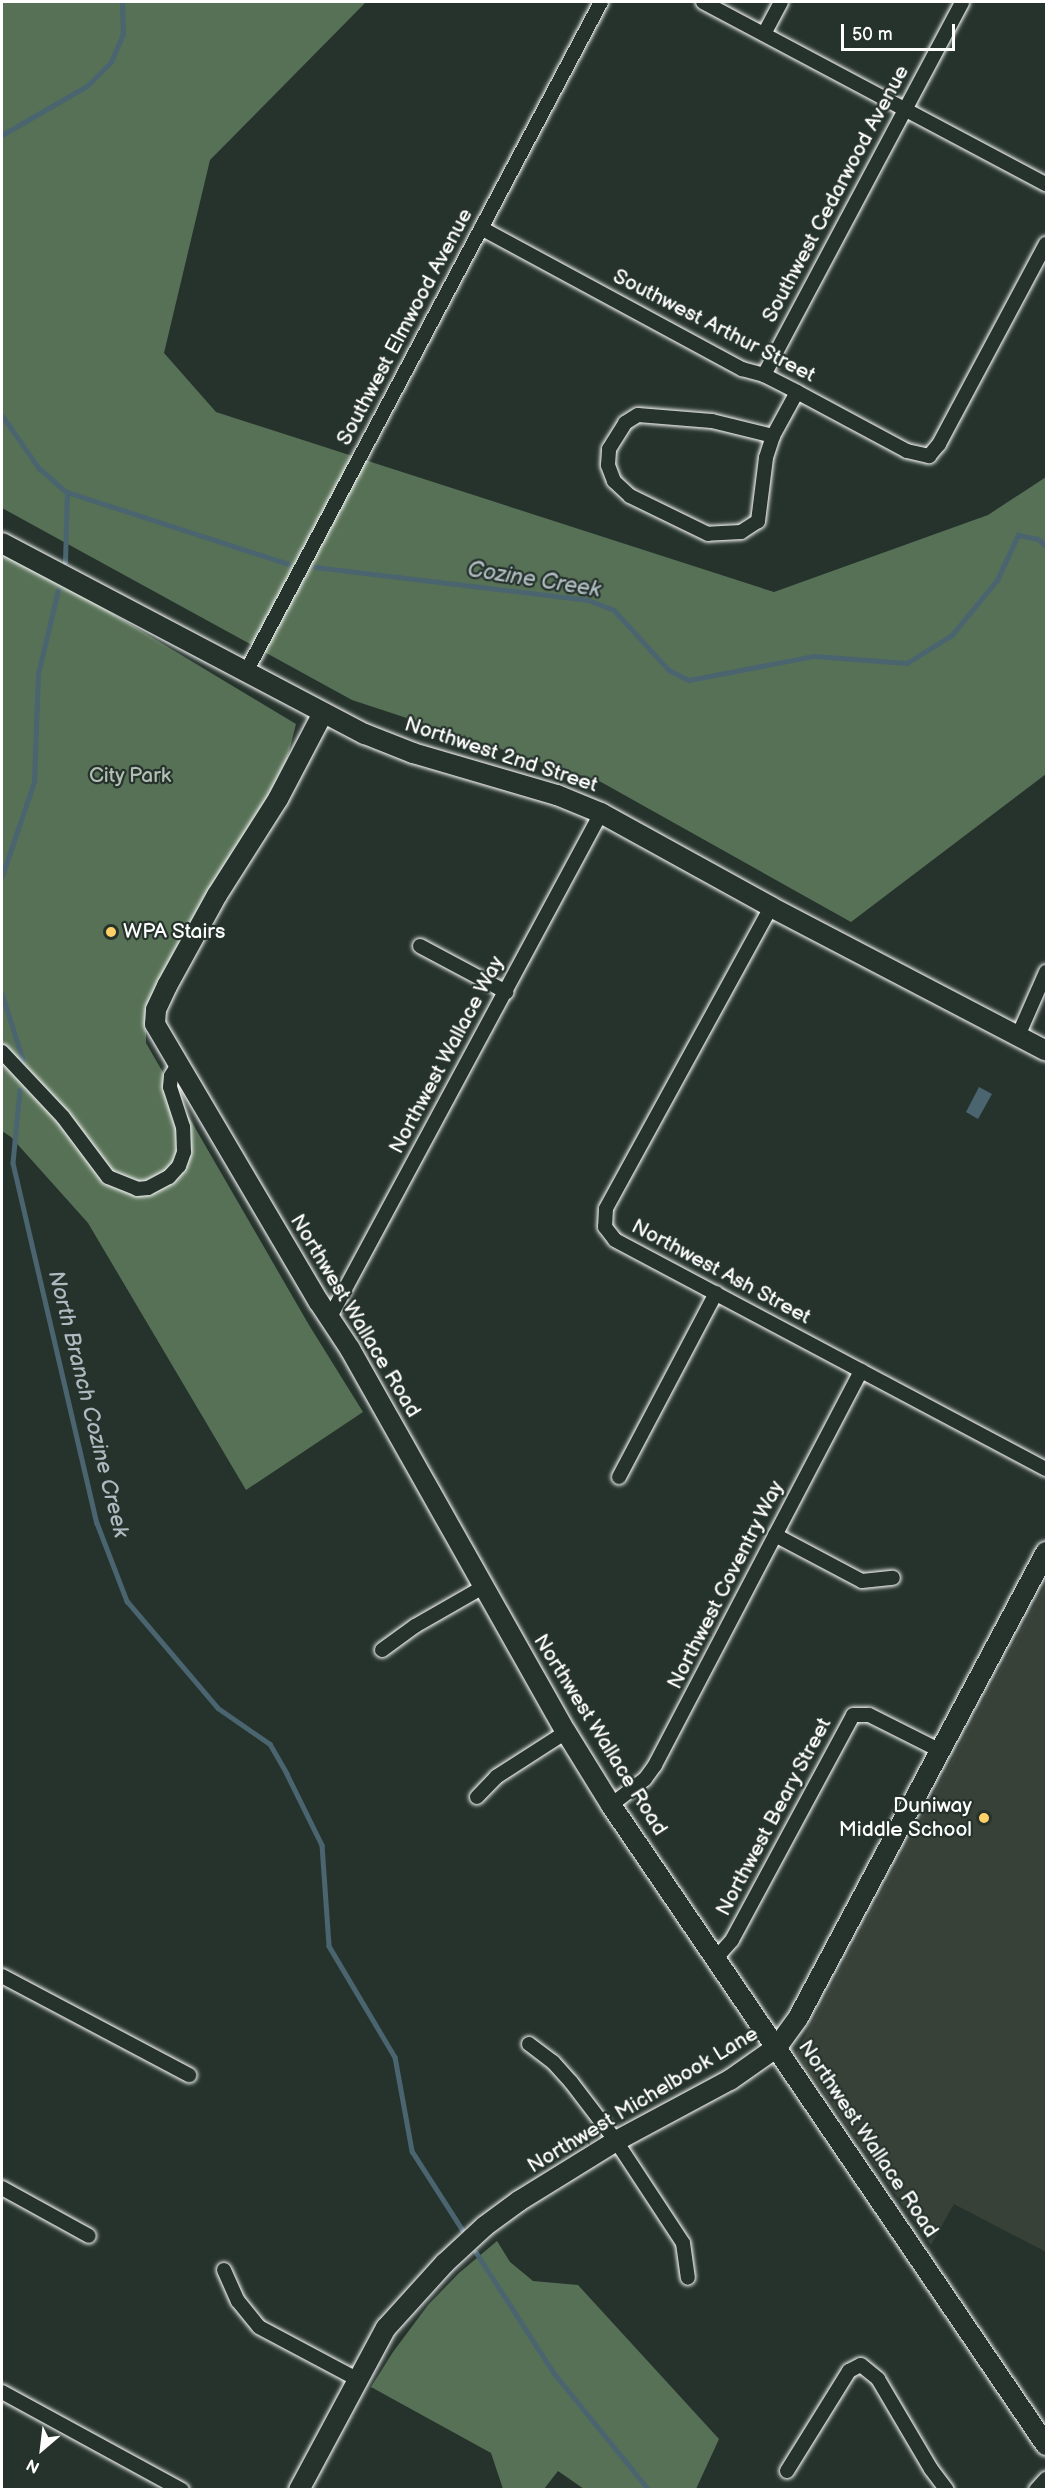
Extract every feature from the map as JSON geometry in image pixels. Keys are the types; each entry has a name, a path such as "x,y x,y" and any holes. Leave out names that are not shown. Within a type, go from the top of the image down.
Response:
{"street":[{"name":"Southwest Elmwood Avenue","path":"246,672 601,2"},
{"path":"703,2 1047,184"},
{"path":"764,34 781,2"},
{"name":"Southwest Cedarwood Avenue","path":"764,375 962,2"},
{"name":"Southwest Arthur Street","path":"481,228 742,369 764,375 907,451 929,456 939,444 1047,244"},
{"path":"773,436 712,421 638,415 625,423 609,449 608,465 614,481 630,496 686,525 708,534 741,532 758,521 766,458 773,436 797,392"},
{"name":"Northwest 2nd Street","path":"2,543 365,734 413,753 512,780 601,813 771,908 1047,1051"},
{"name":"Northwest Wallace Road","path":"323,713 278,799 216,895 167,986 156,1010 155,1023 330,1317 566,1732 611,1805 1047,2445"},
{"name":"Northwest Wallace Way","path":"330,1317 601,813"},
{"name":"Northwest Ash Street","path":"771,908 606,1209 605,1227 615,1240 1047,1469"},
{"path":"420,946 506,992"},
{"path":"1018,1036 1047,972"},
{"path":"2,1052 63,1117 108,1177 137,1189 148,1188 169,1177 179,1166 184,1152 183,1127 170,1087 171,1076 178,1063"},
{"path":"619,1477 716,1293"},
{"name":"Northwest Coventry Way","path":"611,1805 645,1779 655,1765 861,1371"},
{"path":"775,1535 862,1581 893,1578"},
{"name":"Northwest Michelbook Lane","path":"299,2490 357,2379 387,2328 445,2262 485,2226 519,2201 616,2141 730,2080 777,2047 798,2018 1047,1552"},
{"path":"382,1650 415,1626 483,1587"},
{"name":"Northwest Beary Street","path":"716,1958 732,1940 854,1715 869,1715 941,1751"},
{"path":"477,1797 496,1777 566,1732"},
{"path":"2,1976 189,2076"},
{"path":"529,2044 559,2069 616,2141 683,2243 688,2278"},
{"path":"2,2188 89,2236"},
{"path":"224,2270 238,2301 259,2327 357,2379"},
{"path":"787,2471 849,2371 861,2365 878,2379 931,2469 947,2490"},
{"path":"2,2392 182,2490"},
{"path":"1036,2490 1047,2479"}],"shaded area":[{"name":"Duniway Middle School","path":"1046,1584 1046,2252 954,2204 931,2245 796,2053"}],"green space":[{"path":"2,2 366,2 210,160 164,353 216,412 774,592 988,515 1046,477 1046,774 851,922 601,782 352,700 2,508"},
{"name":"City Park","path":"2,547 296,724 287,759 260,813 148,1010 146,1027 146,1043 309,1325 363,1412 246,1490 88,1223 11,1137 2,1131"},
{"path":"497,2241 510,2262 533,2281 578,2285 719,2439 696,2489 584,2489 558,2471 544,2489 503,2489 491,2453 371,2387 393,2352 428,2305 459,2273"}],"water":[{"path":"979,1087 992,1094 978,1119 966,1112"}],"waterway":[{"name":"Cozine Creek","path":"2,135 87,86 111,62 123,34 122,2"},
{"name":"Cozine Creek","path":"2,415 39,468 67,492 289,564"},
{"name":"North Branch Cozine Creek","path":"65,562 67,492"},
{"name":"Cozine Creek","path":"315,567 588,600 614,610 669,670 689,680 814,656 907,663 952,635 997,580 1018,535 1038,539 1046,546"},
{"name":"North Branch Cozine Creek","path":"2,876 34,782 38,674 58,590"},
{"name":"North Branch Cozine Creek","path":"2,993 23,1060"},
{"name":"North Branch Cozine Creek","path":"20,1090 13,1163 97,1523 127,1601 218,1708 270,1744 287,1774 322,1845 329,1946 395,2057 412,2151 462,2229"},
{"name":"North Branch Cozine Creek","path":"476,2252 554,2373 649,2490"}],"place":[{"name":"WPA Stairs","path":"111,932"},
{"name":"Duniway Middle School","path":"984,1818"}]}
